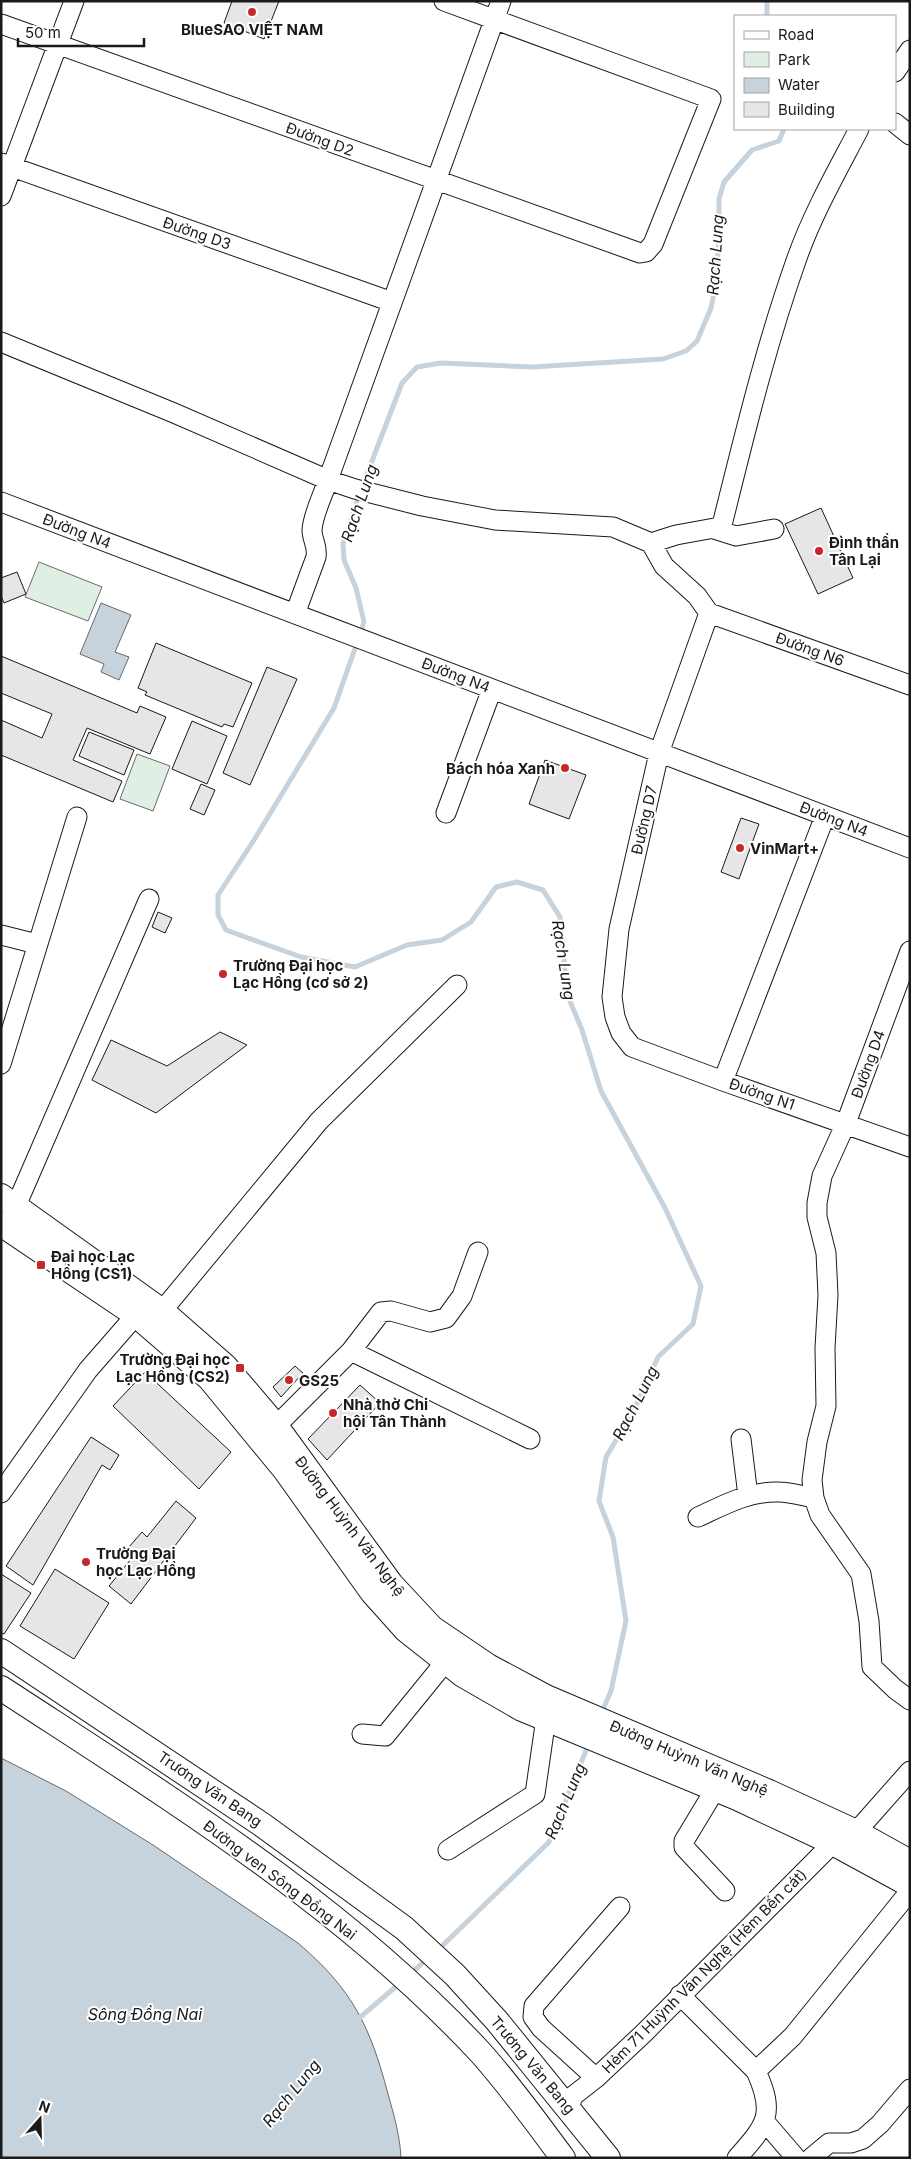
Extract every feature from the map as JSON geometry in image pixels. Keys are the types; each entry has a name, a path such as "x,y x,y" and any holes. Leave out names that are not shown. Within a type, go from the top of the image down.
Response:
{"main road":[{"name":"Đường Huỳnh Văn Nghệ","path":"9,1201 162,1310 217,1372 276,1426 391,1584 432,1628 488,1666 546,1697 595,1728 833,1843 910,1885"},
{"name":"Đường Huỳnh Văn Nghệ","path":"1,1224 217,1372 372,1592 406,1630 463,1675 522,1708 546,1718 595,1728 769,1792 856,1832 910,1862"},
{"name":"Trương Văn Bang","path":"1,1651 261,1824 412,1935 455,1975 542,2074 608,2158"},
{"name":"Đường ven Sông Đồng Nai","path":"1,1688 244,1849 314,1901 386,1961 479,2052 563,2158"}],"street":[{"path":"1,196 7,165 74,1"},
{"path":"444,1 495,19"},
{"path":"295,614 316,557 317,550 313,538 313,525 328,480 502,1"},
{"name":"Đường D2","path":"1,24 436,181 640,253 646,252 653,244 711,99 495,19"},
{"path":"896,71 910,50"},
{"path":"896,124 910,135"},
{"path":"651,543 676,535 720,527 756,386 797,257 828,188 858,130"},
{"name":"Đường D3","path":"7,165 392,302"},
{"path":"1,342 174,413 328,480 364,491 422,506 495,520 613,527 651,543 664,566 697,596 709,613"},
{"name":"Đường N4","path":"1,502 910,848"},
{"path":"714,529 736,536 774,530"},
{"name":"Đường N6","path":"709,613 910,685"},
{"name":"Đường D7","path":"621,1033 614,1017 612,997 619,929 660,753 709,613"},
{"path":"446,814 492,689"},
{"path":"1,1064 77,816"},
{"path":"723,1081 825,816"},
{"path":"31,969 29,942 42,887"},
{"path":"9,1201 149,900"},
{"path":"1,935 29,942"},
{"name":"Đường D4","path":"814,1498 812,1480 817,1442 826,1406 825,1348 828,1295 826,1253 817,1216 816,1202 822,1176 902,993 910,951"},
{"path":"162,1310 319,1121 457,986"},
{"name":"Đường N1","path":"621,1033 632,1046 723,1081 910,1147"},
{"path":"276,1426 351,1351 380,1312 391,1310 430,1322 446,1318 462,1296 478,1252"},
{"path":"1,1492 88,1370 136,1315"},
{"path":"351,1351 530,1439"},
{"path":"741,1439 748,1496"},
{"path":"698,1517 737,1498 748,1496 781,1492 814,1498 820,1515 861,1574 869,1621 872,1667 895,1689 910,1700"},
{"path":"362,1734 385,1736 446,1662"},
{"path":"448,1850 535,1794 546,1718"},
{"path":"856,1832 910,1771"},
{"path":"716,1788 684,1841 684,1846 725,1891"},
{"name":"Hẻm 71 Huỳnh Văn Nghệ (Hẻm Bến cát)","path":"608,2158 569,2108 573,2096 596,2078 833,1843"},
{"path":"756,2071 793,2036 910,1891"},
{"path":"596,2078 541,2028 533,2017 534,2006 620,1906"},
{"path":"680,1995 756,2071 766,2096 768,2110 765,2122 757,2135 737,2158"},
{"path":"811,2158 828,2143 863,2140 880,2124 910,2089"},
{"path":"765,2122 796,2158"}],"green space":[{"path":"39,562 102,587 88,621 25,597"},
{"path":"137,754 170,766 153,811 120,799"}],"water":[{"path":"101,603 131,615 115,652 129,657 119,680 101,672 104,664 80,654"},
{"name":"Sông Đồng Nai","path":"1,1758 66,1791 153,1845 298,1943 317,1960 346,1994 366,2029 374,2048 392,2110 401,2158 1,2158"}],"building":[{"name":"BlueSAO VIỆT NAM","path":"232,1 279,1 264,39 224,23"},
{"name":"Đình thần Tân Lại","path":"821,508 853,578 818,594 785,524"},
{"path":"17,572 26,594 4,603 1,596 1,578"},
{"path":"156,643 252,683 233,727 224,724 222,727 145,695 147,692 138,688"},
{"path":"1,656 137,713 140,706 166,717 150,754 87,728 73,760 122,781 113,802 1,755 1,720 42,738 52,714 1,693"},
{"path":"267,667 297,679 250,785 223,773"},
{"path":"192,721 227,736 207,784 172,769"},
{"path":"89,732 134,750 124,775 79,756"},
{"path":"545,760 586,775 569,819 529,804"},
{"path":"201,784 215,790 204,815 190,809"},
{"name":"VinMart+","path":"741,818 759,824 739,879 721,872"},
{"path":"158,912 172,918 165,933 152,927"},
{"path":"220,1032 247,1045 156,1113 92,1080 111,1040 167,1066"},
{"name":"GS25","path":"295,1366 303,1373 281,1397 273,1387"},
{"path":"145,1372 231,1452 199,1489 113,1406"},
{"path":"360,1385 380,1403 327,1460 308,1439"},
{"path":"91,1437 119,1455 110,1470 102,1465 33,1585 6,1566"},
{"path":"176,1501 196,1518 131,1604 109,1586 136,1553 129,1547 142,1532 147,1537"},
{"path":"55,1569 109,1603 74,1659 20,1626"},
{"path":"1,1574 31,1593 4,1634 1,1633"}],"waterway":[{"name":"Rạch Lung","path":"767,1 767,15"},
{"name":"Rạch Lung","path":"362,487 402,383 417,367 441,363 532,367 663,359 686,351 697,341 711,308 716,284 719,199 724,182 752,150 779,141 784,130"},
{"name":"Rạch Lung","path":"359,495 343,544 344,560 356,588 364,622 360,635"},
{"name":"Rạch Lung","path":"357,643 334,708 254,840 218,895 218,915 226,930 301,957 355,967 407,945 442,940 471,922 496,887 517,882 543,890 560,917 567,994 582,1030 601,1091 665,1208 701,1286 693,1324 658,1357 633,1412 606,1457 599,1501 613,1537 626,1621 611,1691 601,1714"},
{"name":"Rạch Lung","path":"438,1950 549,1842 589,1743"},
{"name":"Rạch Lung","path":"410,1974 428,1958"},
{"name":"Rạch Lung","path":"357,2020 400,1983"}],"place":[{"name":"BlueSAO VIỆT NAM","path":"252,12"},
{"name":"Đình thần Tân Lại","path":"819,551"},
{"name":"Bách hóa Xanh","path":"565,768"},
{"name":"VinMart+","path":"740,848"},
{"name":"Trường Đại học Lạc Hồng (cơ sở 2)","path":"223,974"},
{"name":"Đại học Lạc Hồng (CS1)","path":"41,1265"},
{"name":"Trường Đại học Lạc Hồng (CS2)","path":"240,1368"},
{"name":"GS25","path":"289,1380"},
{"name":"Nhà thờ Chi hội Tân Thành","path":"333,1413"},
{"name":"Trường Đại học Lạc Hồng","path":"86,1562"}]}
